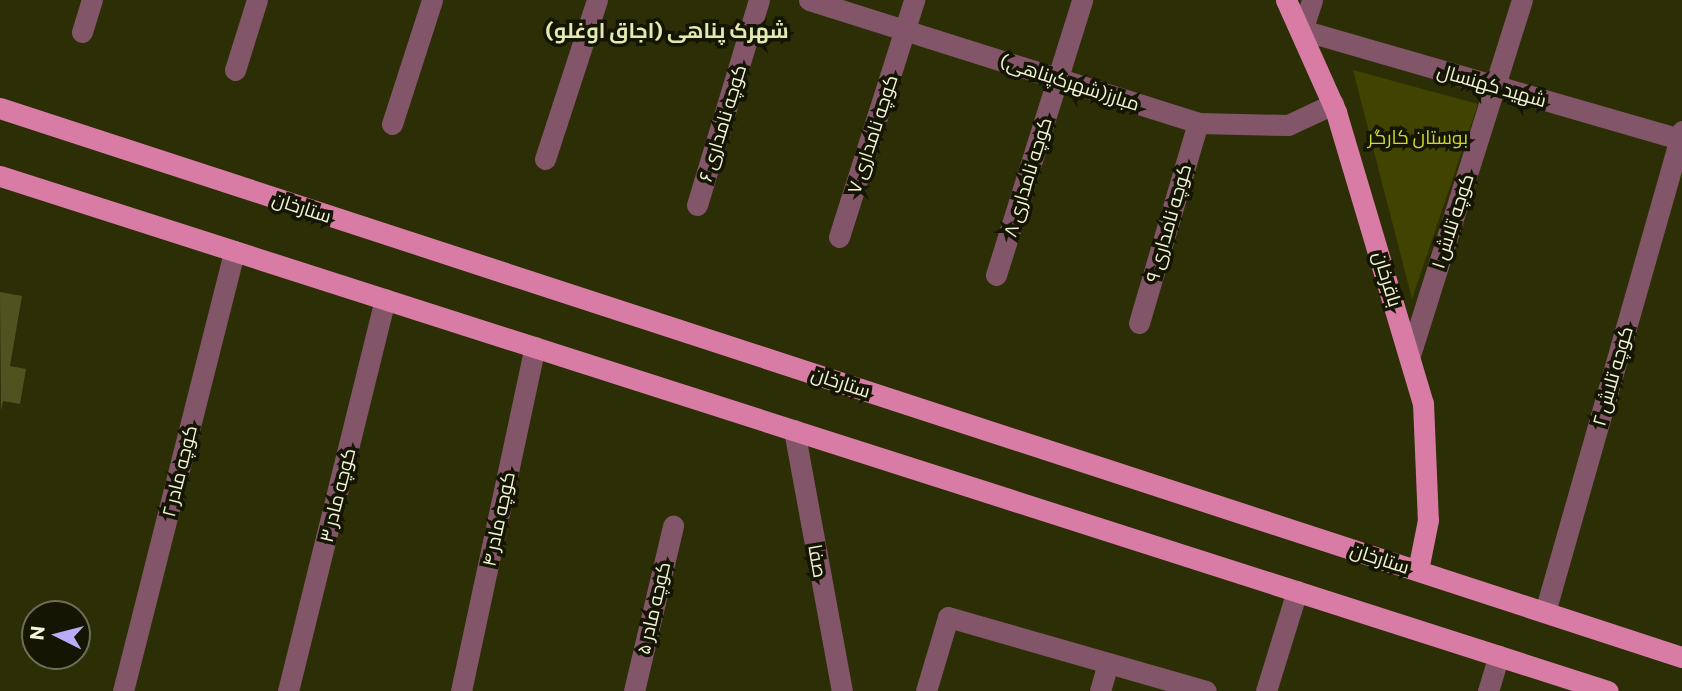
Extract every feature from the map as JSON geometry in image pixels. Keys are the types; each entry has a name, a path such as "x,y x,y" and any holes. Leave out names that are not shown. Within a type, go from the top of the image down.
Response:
{"main road":[{"name":"باقرخان","path":"1286,0 1302,30 1333,104 1423,403 1428,520 1418,570"},
{"name":"ستارخان","path":"0,108 1682,657"},
{"path":"0,176 1608,691"}],"street":[{"path":"82,32 92,0"},
{"path":"235,70 257,0"},
{"path":"392,124 432,0"},
{"path":"545,159 597,0"},
{"name":"کوچه نامداری ۶","path":"697,205 759,0"},
{"name":"مبارز(شهرک‌پناهی)","path":"809,0 1198,123 1288,125 1333,104"},
{"name":"کوچه نامداری ۷","path":"839,237 914,0"},
{"name":"کوچه نامداری ۸","path":"996,275 1082,0"},
{"path":"1302,30 1312,0"},
{"name":"کوچه تلاش ۱","path":"1410,355 1521,0"},
{"name":"شهید کهنسال","path":"1302,30 1681,136"},
{"name":"کوچه نامداری ۹","path":"1139,323 1198,123"},
{"name":"کوچه تلاش ۲","path":"1545,612 1681,136"},
{"name":"کوچه مادر ۲","path":"123,691 234,251"},
{"name":"کوچه مادر ۳","path":"288,691 385,299"},
{"name":"کوچه مادر ۴","path":"461,691 535,347"},
{"name":"صفا","path":"794,430 842,691"},
{"name":"کوچه مادر ۵","path":"634,691 673,526"},
{"path":"1266,691 1297,591"},
{"path":"926,691 948,617 1206,691"},
{"path":"1488,691 1499,656"},
{"path":"1100,691 1108,663"}],"green space":[{"name":"بوستان کارگر","path":"1353,70 1478,104 1412,299"}],"building":[{"path":"0,292 22,296 10,366 26,369 20,404 3,401 1,411"}],"district":[{"name":"شهرک پناهی (اجاق اوغلو)","path":"667,30"}]}
